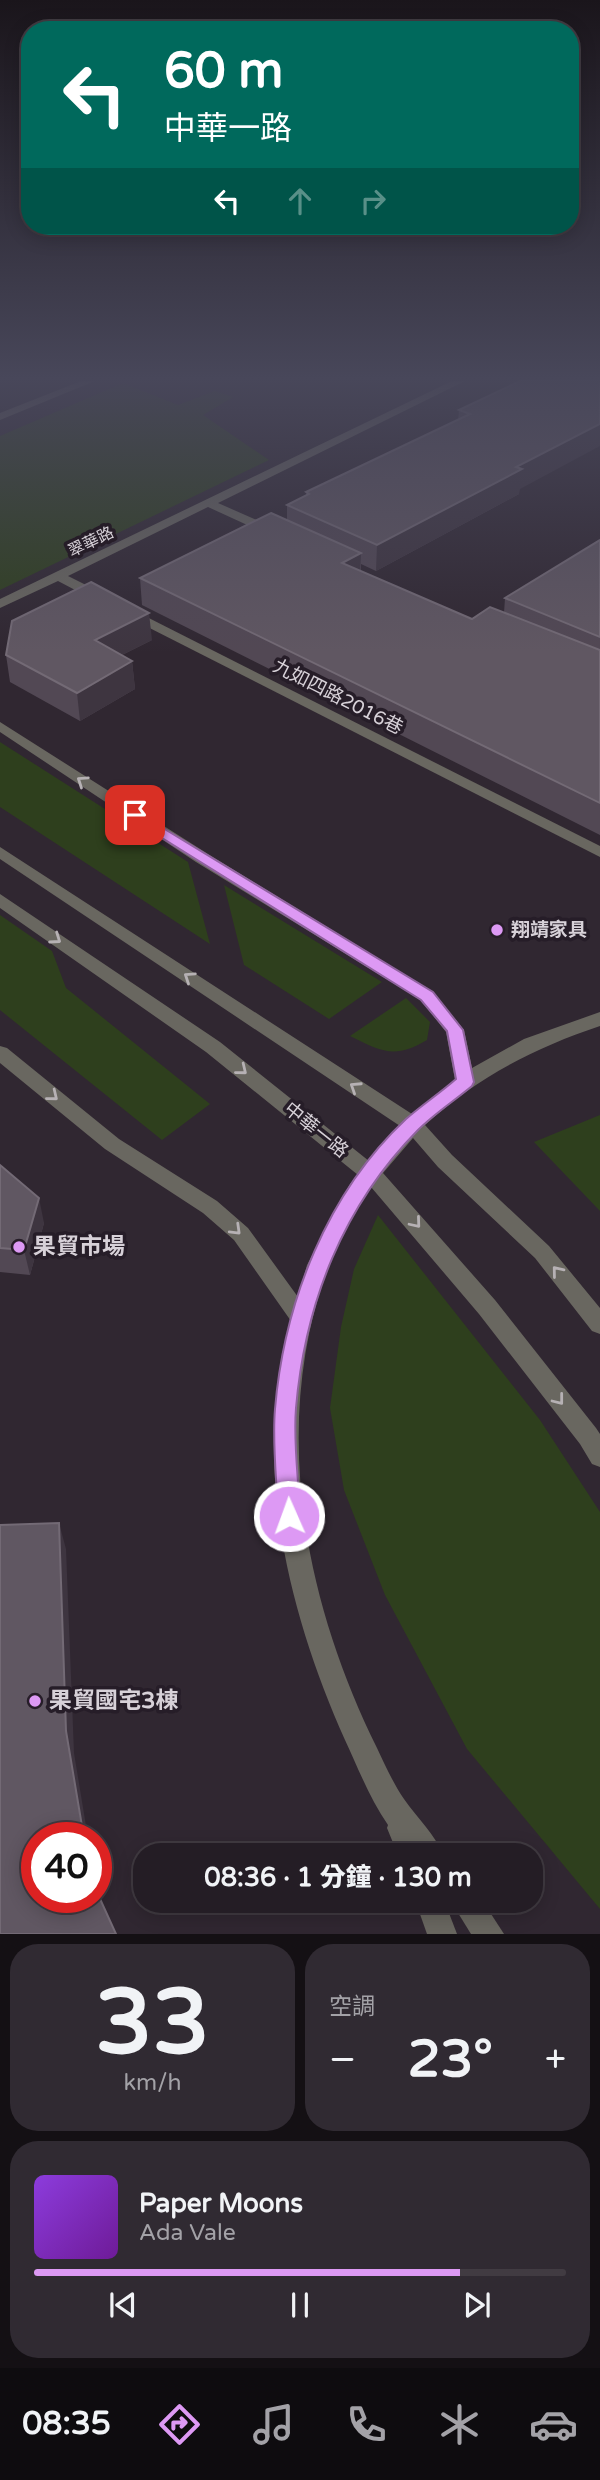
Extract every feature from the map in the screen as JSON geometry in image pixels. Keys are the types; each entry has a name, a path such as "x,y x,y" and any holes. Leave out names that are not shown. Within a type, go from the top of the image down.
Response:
{"street":[{"name":"翠華路","path":"0,604 274,471"},
{"path":"208,503 283,537"},
{"name":"九如四路2016巷","path":"58,576 600,852"},
{"path":"0,726 202,858 427,996 455,1030 466,1082"},
{"path":"0,852 412,1124 445,1161 542,1252 600,1324"},
{"name":"中華一路","path":"0,900 213,1047 370,1173 406,1211 596,1440"},
{"path":"407,1843 394,1808 350,1726 318,1645 297,1569 289,1516 285,1410 300,1317 318,1264 341,1216 370,1173 412,1124 466,1082 531,1044 600,1019"},
{"path":"0,1053 112,1144 210,1207 241,1234 300,1317"},
{"path":"394,1808 420,1843"},
{"path":"434,1913 442,1934"},
{"path":"474,1913 489,1934"}],"green space":[{"path":"0,471 246,471 0,590"},
{"path":"0,742 188,862 210,944 0,807"},
{"path":"224,885 382,982 329,1019 244,965"},
{"path":"0,915 52,951 66,988 210,1104 162,1140 0,1010"},
{"path":"406,998 430,1022 427,1040 406,1050 388,1051 350,1036"},
{"path":"600,1115 600,1211 534,1142"},
{"path":"378,1215 540,1420 600,1512 600,1909 467,1749 385,1595 344,1490 330,1408 341,1327 354,1269"}],"building":[{"path":"350,471 518,471 377,545 287,505 309,494 306,492"},
{"path":"271,513 361,553 342,563 472,619 490,607 600,650 600,803 140,578"},
{"path":"600,540 600,637 505,598"},
{"path":"91,582 149,613 95,640 132,661 77,693 6,655 12,621"},
{"path":"0,1165 39,1198 24,1250 0,1248"},
{"name":"果貿國宅3棟","path":"59,1523 66,1731 81,1822 21,1822 21,1913 106,1913 116,1934 0,1934 0,1525"}],"place":[{"name":"翔靖家具","path":"497,930"},
{"name":"果貿市場","path":"19,1247"},
{"name":"果貿國宅3棟","path":"35,1701"}],"route":[{"path":"135,815 427,996 455,1030 466,1082 412,1124 370,1173 341,1216 318,1264 300,1317 285,1410 289,1516"}]}
